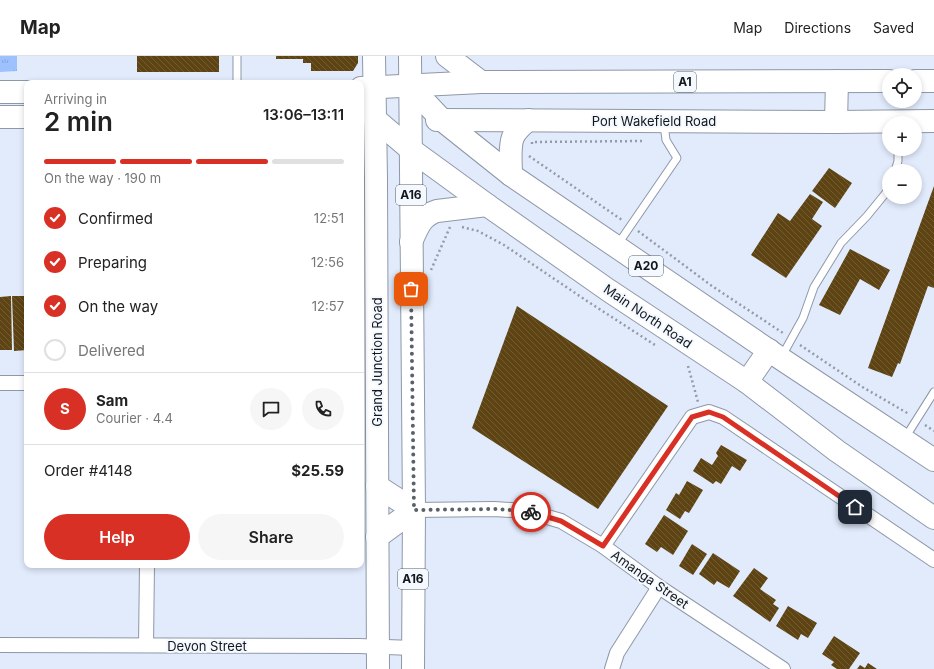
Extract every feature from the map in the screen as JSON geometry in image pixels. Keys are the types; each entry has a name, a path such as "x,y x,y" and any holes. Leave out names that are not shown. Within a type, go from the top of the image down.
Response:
{"highway":[{"name":"Grand Junction Road","path":"374,56 367,88 368,119 376,195 378,669"},
{"name":"A16","path":"410,56 414,510 413,669"},
{"path":"447,56 481,82"},
{"path":"836,122 837,81"},
{"name":"A1","path":"367,88 481,82 882,81"},
{"path":"922,81 934,81"},
{"name":"A20","path":"410,86 442,120 511,175 774,354 934,460"},
{"path":"0,92 24,92"},
{"path":"0,116 24,116"},
{"name":"Port Wakefield Road","path":"368,119 528,120 665,131 836,122 882,122"},
{"name":"Main North Road","path":"368,119 608,290 747,382 837,451 934,518"},
{"path":"511,175 513,138 519,128 528,120"},
{"name":"Port Wakefield Road","path":"922,121 934,121"},
{"path":"411,242 425,217 431,213 488,205"},
{"path":"747,382 774,354"},
{"path":"377,486 414,510 377,537"}],"street":[{"path":"0,383 24,383"},
{"path":"603,546 692,417 709,412 723,417 934,560"},
{"name":"Amanga Street","path":"414,510 494,509 527,511 561,521 603,546 659,587 782,669"},
{"path":"146,645 147,568"},
{"path":"612,669 618,653 659,587"},
{"name":"Devon Street","path":"0,645 377,646 413,648"}],"lane":[{"path":"237,56 237,80"},
{"path":"616,246 677,158 665,131"},
{"path":"774,354 791,339 804,318 814,287 841,243 867,216 882,198"},
{"path":"904,440 934,392"}],"path":[{"path":"530,148 532,142 665,131"},
{"path":"527,155 630,226 712,286 864,388 917,419 934,431"},
{"path":"430,272 452,225 447,223"},
{"path":"458,226 478,231 504,245 586,301 657,346"},
{"path":"682,363 689,367 702,414"}],"green space":[{"path":"0,56 17,56 17,71 0,72"}],"building":[{"path":"137,56 219,56 219,72 137,72"},
{"path":"276,56 358,56 358,63 353,71 311,71 311,63 303,63 303,59 276,59"},
{"path":"829,168 852,183 835,208 812,191"},
{"path":"934,186 934,288 928,286 900,364 898,363 892,377 868,368"},
{"path":"810,194 823,202 812,219 822,226 786,278 751,255 778,213 790,221"},
{"path":"850,249 890,270 879,290 860,279 840,315 819,305"},
{"path":"11,296 12,350 0,350 0,297"},
{"path":"12,296 24,296 24,350 14,351"},
{"path":"517,306 668,406 598,509 472,428"},
{"path":"721,445 747,460 740,471 732,466 721,484 716,481 713,484 693,471 701,458 712,465 718,456 716,453"},
{"path":"687,481 703,490 689,513 685,511 680,519 666,510 676,493 679,495"},
{"path":"664,515 688,531 673,555 661,547 657,552 645,544"},
{"path":"692,544 707,554 693,575 679,566"},
{"path":"713,553 740,571 729,588 717,581 714,585 699,574"},
{"path":"754,568 768,578 760,589 776,600 773,604 779,608 770,622 733,596"},
{"path":"788,606 817,623 808,638 801,634 798,640 776,626"},
{"path":"834,636 860,653 849,669 837,669 831,665 834,662 822,654"},
{"path":"868,663 877,669 857,669 860,665 865,668"}],"way so far":[{"path":"411,289 414,510 494,509 531,512"}],"route":[{"path":"531,512 561,521 603,546 692,417 709,412 723,417 855,507"}]}
